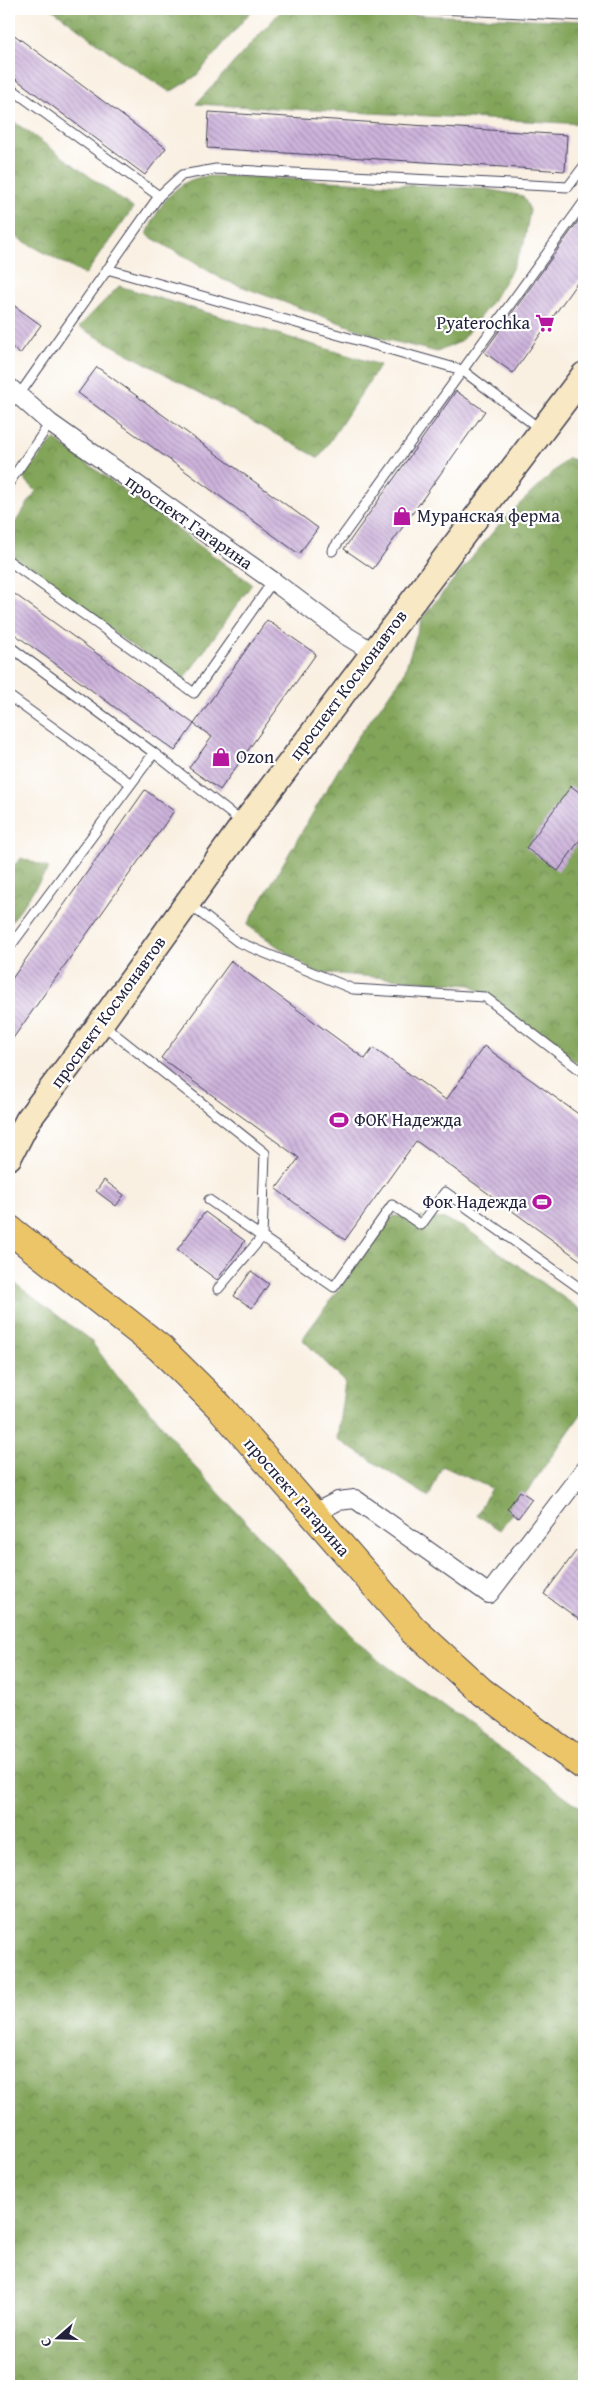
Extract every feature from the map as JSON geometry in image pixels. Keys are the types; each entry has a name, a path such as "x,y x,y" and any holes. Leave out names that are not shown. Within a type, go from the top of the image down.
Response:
{"main road":[{"name":"проспект Космонавтов","path":"9,1157 19,1126 101,1023 244,824 584,375"},
{"name":"проспект Гагарина","path":"12,1230 160,1348 220,1407 413,1630 482,1692 584,1766"}],"street":[{"name":"проспект Гагарина","path":"14,391 50,423 273,581 344,635 373,652"},
{"path":"312,1514 338,1501 355,1499 490,1594 584,1470"}],"lane":[{"path":"439,9 584,16"},
{"path":"9,87 159,196"},
{"path":"14,391 107,269 159,196 182,175 216,170 568,187 584,166"},
{"path":"332,552 584,202"},
{"path":"107,269 462,370 542,431"},
{"path":"9,483 50,423"},
{"path":"9,561 194,693 273,581"},
{"path":"9,646 154,753 244,824"},
{"path":"9,696 131,784"},
{"path":"9,948 154,753"},
{"path":"187,902 238,942 353,990 485,997 584,1073"},
{"path":"101,1023 265,1153 262,1237 218,1289"},
{"path":"209,1200 334,1287 392,1205 421,1225 445,1192 584,1291"}],"green space":[{"path":"52,9 253,9 196,76 170,92 118,58"},
{"path":"282,10 584,21 584,124 196,104"},
{"path":"9,118 133,208 85,275 9,233"},
{"path":"229,176 486,189 523,196 530,210 524,243 510,273 491,303 460,342 437,352 384,339 224,280 147,235 160,208 179,186 201,177"},
{"path":"119,286 380,365 319,458 79,327"},
{"path":"54,439 252,584 182,682 9,556 9,532 36,491 23,478"},
{"path":"568,458 584,463 584,1068 471,985 314,972 247,925 357,738 403,676 422,618 502,521"},
{"path":"21,858 49,868 9,925 9,871"},
{"path":"393,1216 444,1219 465,1228 584,1312 584,1410 500,1530 477,1515 491,1488 442,1466 429,1497 337,1439 345,1382 302,1339"},
{"path":"9,1279 90,1340 117,1376 153,1414 193,1465 365,1650 584,1810 584,2386 9,2386"}],"building":[{"path":"9,31 166,148 145,175 9,74"},
{"path":"209,112 567,135 565,171 207,148"},
{"path":"584,213 584,273 513,373 484,352"},
{"path":"9,302 41,325 20,354 9,345"},
{"path":"97,367 318,528 299,554 78,393"},
{"path":"456,391 485,411 373,569 344,549"},
{"path":"9,590 194,724 175,751 9,630"},
{"path":"267,620 316,654 220,790 189,768 212,737 194,724"},
{"path":"571,786 584,796 584,834 558,871 526,848"},
{"path":"145,790 174,811 9,1044 9,983"},
{"name":"ФОК Надежда","path":"231,961 365,1059 373,1048 446,1100 484,1046 584,1118 584,1263 416,1141 345,1240 276,1189 299,1158 161,1058"},
{"path":"104,1180 124,1195 116,1206 96,1191"},
{"path":"205,1212 245,1241 217,1280 177,1250"},
{"path":"251,1271 269,1284 252,1308 234,1296"},
{"path":"520,1491 532,1499 518,1518 507,1509"},
{"path":"576,1551 584,1557 584,1623 544,1594"}],"place":[{"name":"Pyaterochka","path":"545,323"},
{"name":"Муранская ферма","path":"402,516"},
{"name":"Ozon","path":"221,757"},
{"name":"ФОК Надежда","path":"339,1120"},
{"name":"Фок Надежда","path":"542,1202"}]}
